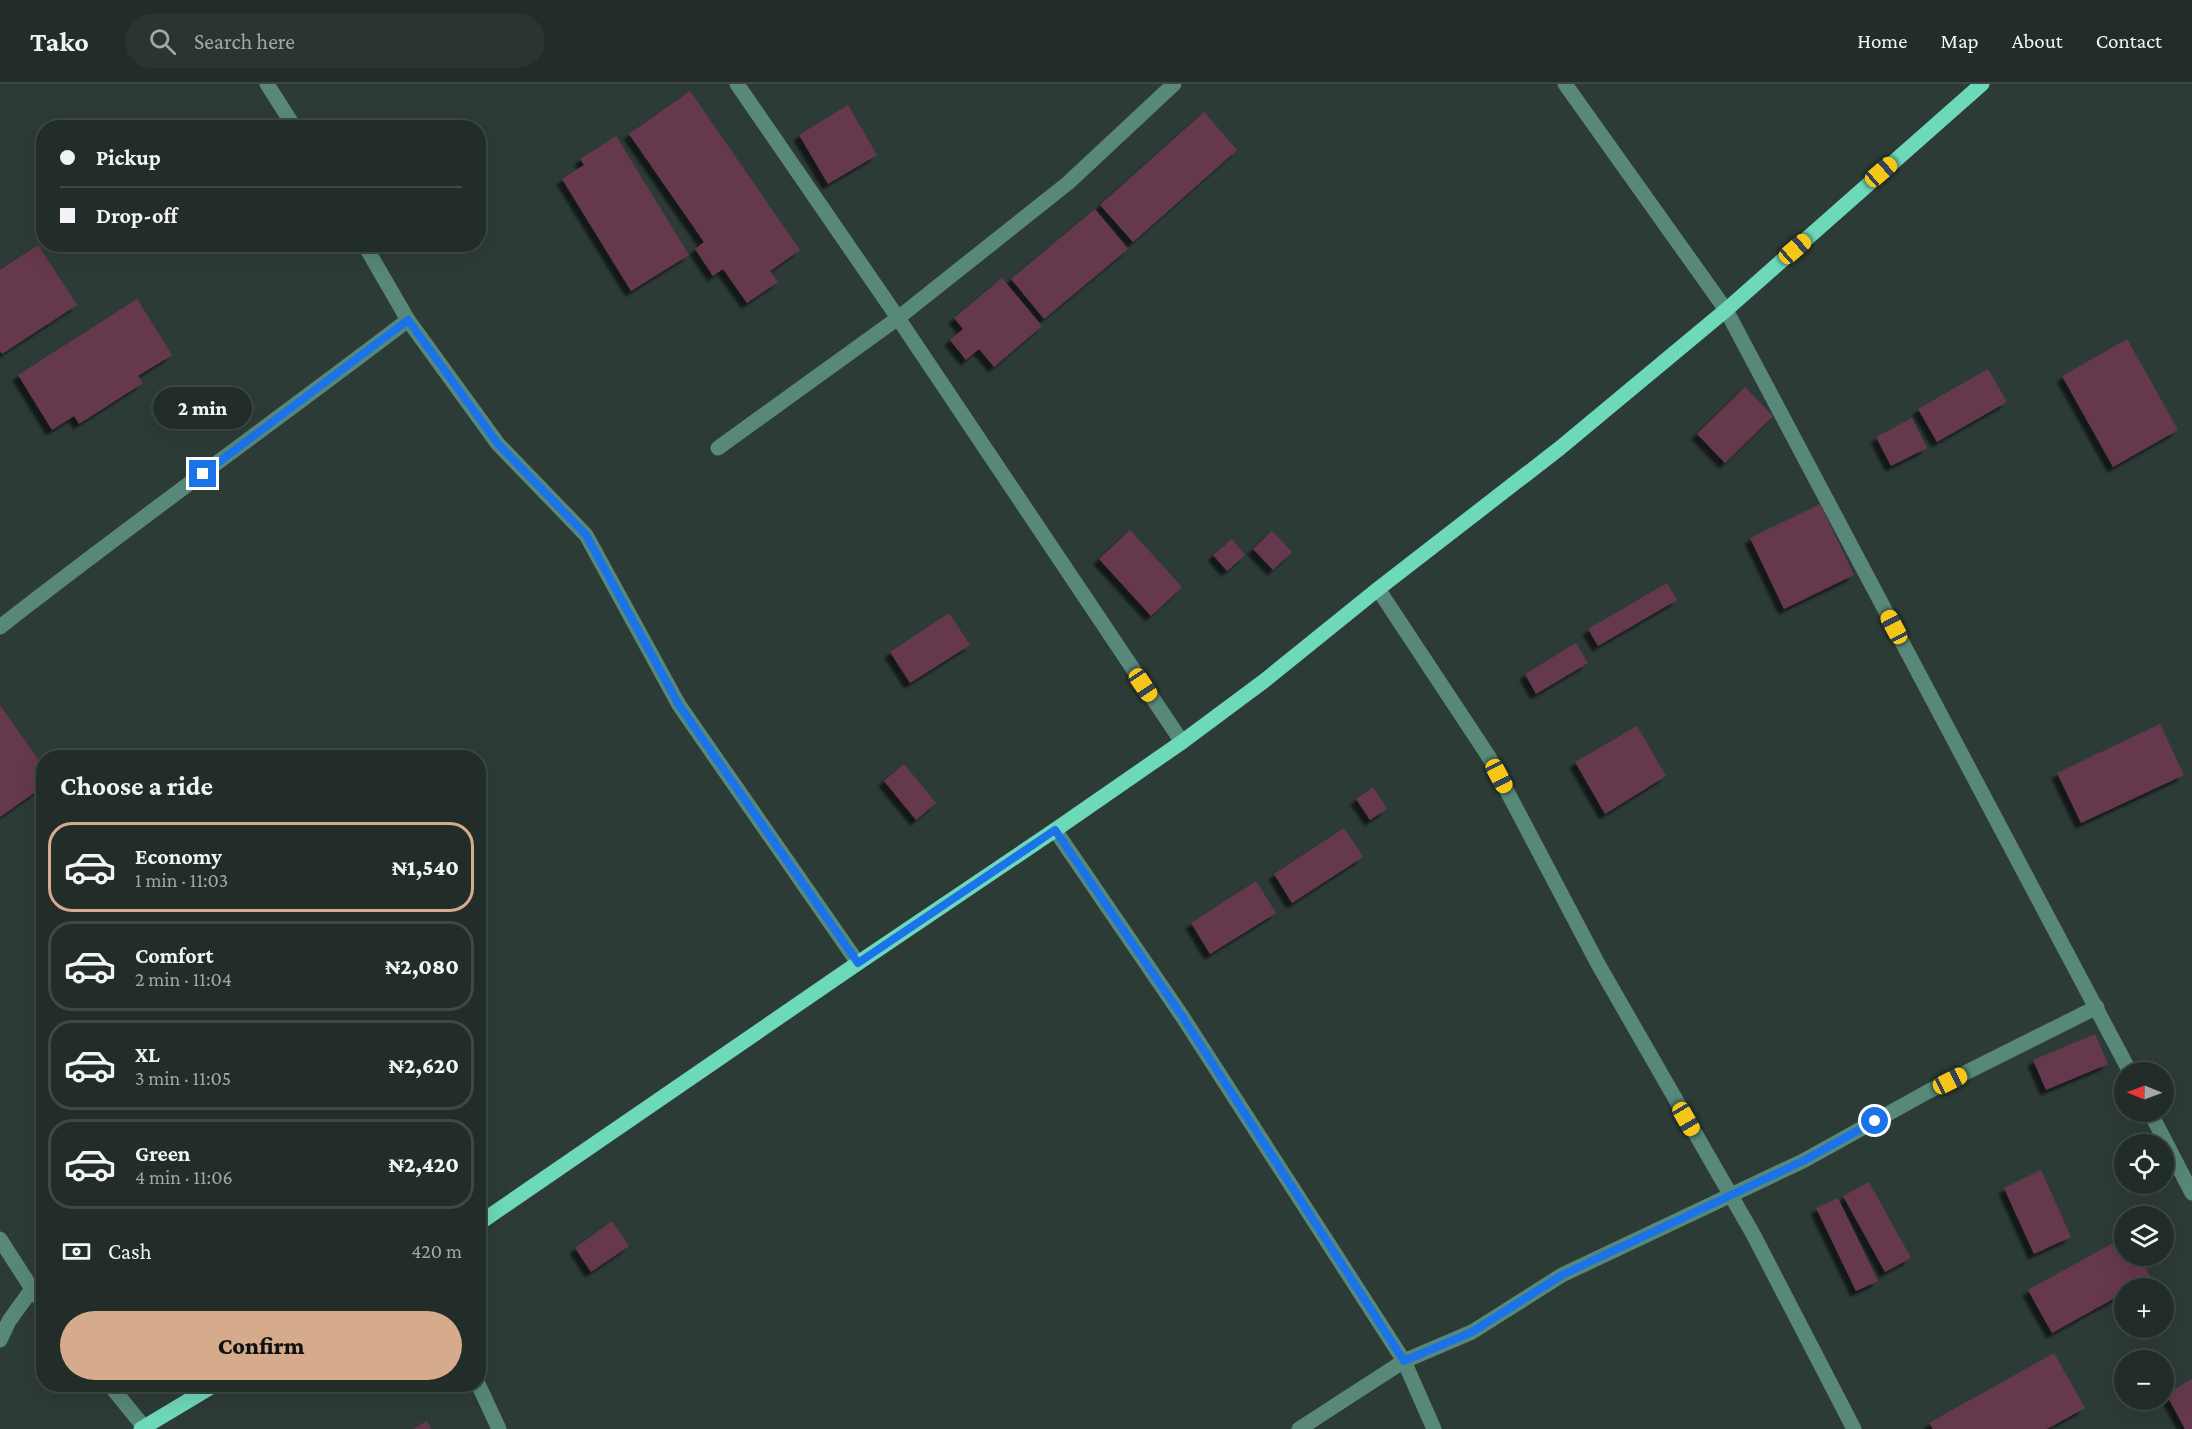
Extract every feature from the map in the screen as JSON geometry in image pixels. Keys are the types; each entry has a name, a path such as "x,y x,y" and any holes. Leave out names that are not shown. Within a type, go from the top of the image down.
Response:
{"main road":[{"path":"486,1219 1055,830 1182,742 1264,681 1560,448 1726,310 1982,84"},
{"path":"143,1428 203,1392"}],"street":[{"path":"267,84 290,120"},
{"path":"737,84 898,318 1182,742"},
{"path":"718,448 898,318 1068,183 1174,84"},
{"path":"1565,84 1726,310 2125,1062"},
{"path":"369,252 408,320 498,444 586,535 679,705 858,963"},
{"path":"0,627 97,551 274,423 408,320"},
{"path":"1378,589 1489,757 1598,964 1758,1244 1854,1429"},
{"path":"1055,830 1182,1016 1404,1361 1434,1429"},
{"path":"1299,1429 1404,1361 1472,1332 1562,1275 1803,1161 1929,1091 2097,1007"},
{"path":"2155,1122 2192,1193"},
{"path":"0,1239 36,1294"},
{"path":"0,1340 9,1321 32,1289"},
{"path":"115,1392 143,1428"},
{"path":"482,1392 499,1429"}],"building":[{"path":"690,91 800,250 770,271 778,282 747,303 723,269 713,276 695,249 704,242 629,134"},
{"path":"848,105 877,155 828,184 799,135"},
{"path":"1204,112 1237,150 1133,242 1100,205"},
{"path":"616,136 689,255 631,291 562,179 584,165 580,159"},
{"path":"1095,209 1128,249 1044,319 1011,279"},
{"path":"36,246 36,252 43,252 77,305 2,354 0,351 0,270"},
{"path":"1002,278 1042,326 994,367 979,349 966,360 950,340 963,329 954,318"},
{"path":"137,299 172,355 138,376 143,383 79,424 74,416 52,430 18,375"},
{"path":"2127,339 2178,430 2113,467 2062,376"},
{"path":"1988,369 2007,402 1937,442 1918,409"},
{"path":"1745,387 1773,416 1725,463 1697,434"},
{"path":"1912,418 1927,448 1891,466 1876,437"},
{"path":"1820,504 1854,575 1784,609 1750,538"},
{"path":"1130,530 1182,587 1151,616 1099,559"},
{"path":"1272,531 1292,552 1273,570 1253,549"},
{"path":"1232,539 1245,555 1227,571 1213,555"},
{"path":"1667,583 1677,600 1598,646 1588,629"},
{"path":"949,613 970,645 910,683 890,652"},
{"path":"1576,643 1588,663 1536,694 1525,674"},
{"path":"0,705 36,757 36,792 0,817"},
{"path":"2160,724 2184,775 2081,823 2057,773"},
{"path":"1637,726 1666,776 1605,814 1575,762"},
{"path":"904,764 936,803 916,820 884,781"},
{"path":"1373,787 1387,809 1370,820 1356,799"},
{"path":"1344,828 1363,857 1292,903 1274,874"},
{"path":"1256,881 1276,913 1210,954 1191,923"},
{"path":"2095,1034 2108,1064 2046,1090 2033,1060"},
{"path":"2041,1170 2071,1237 2034,1254 2004,1188"},
{"path":"1869,1182 1911,1258 1885,1272 1843,1196"},
{"path":"1838,1198 1878,1281 1856,1291 1816,1208"},
{"path":"612,1221 629,1246 591,1272 575,1248"},
{"path":"2114,1243 2114,1266 2144,1266 2151,1278 2114,1278 2114,1299 2052,1333 2028,1290"},
{"path":"2054,1353 2085,1408 2047,1429 1933,1429 1929,1423"},
{"path":"2192,1379 2192,1429 2185,1429 2174,1409 2174,1389"},
{"path":"427,1421 431,1429 413,1429"}],"route":[{"path":"203,474 274,423 408,320 498,444 586,535 679,705 858,963 1055,830 1182,1016 1404,1361 1472,1332 1562,1275 1803,1161 1875,1121"}]}
